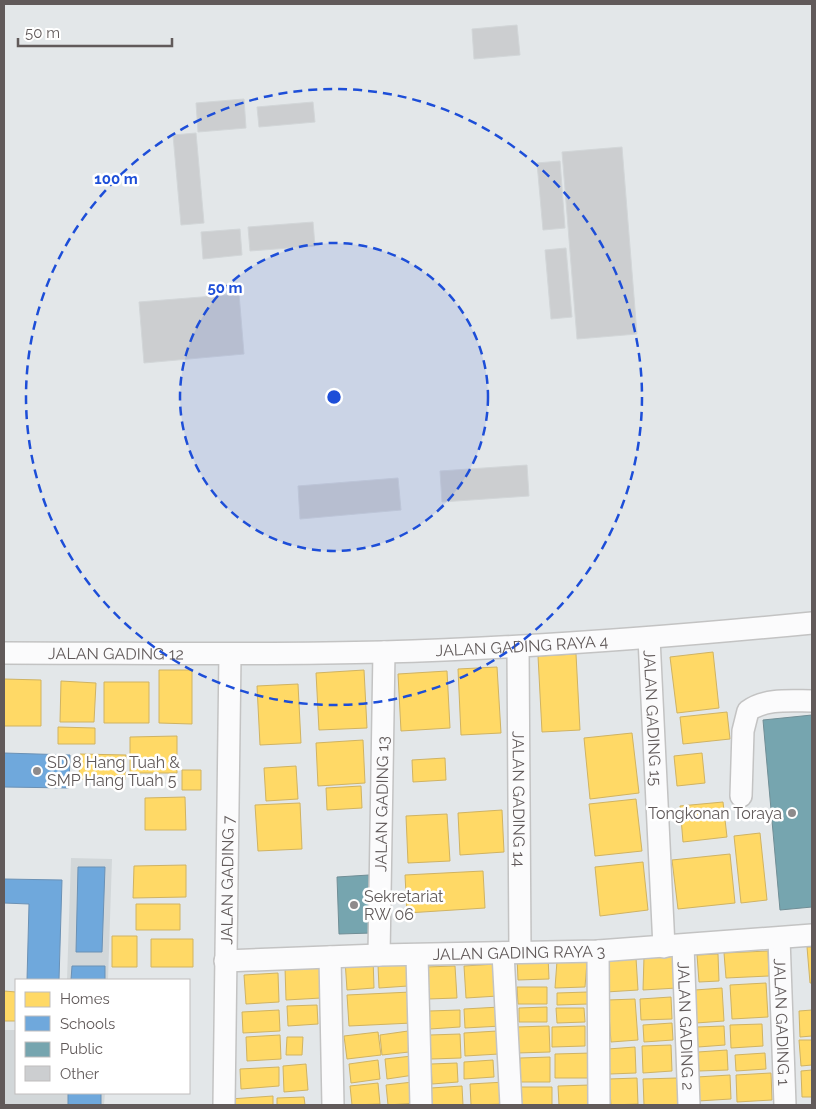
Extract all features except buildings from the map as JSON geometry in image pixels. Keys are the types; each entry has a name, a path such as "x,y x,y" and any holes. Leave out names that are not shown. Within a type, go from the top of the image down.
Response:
{"street":[{"name":"JALAN GADING RAYA 4","path":"230,655 384,652 518,646 649,638 812,623"},
{"name":"JALAN GADING 15","path":"649,638 673,947"},
{"name":"JALAN GADING 14","path":"511,1105 511,953 518,646"},
{"name":"JALAN GADING 12","path":"4,652 230,655"},
{"name":"JALAN GADING 13","path":"379,955 384,652"},
{"name":"JALAN GADING 7","path":"224,1105 230,655"},
{"path":"741,796 743,731 748,711 753,707 771,702 812,701"},
{"name":"JALAN GADING RAYA 3","path":"225,961 379,955 598,951 673,947 812,935"},
{"name":"JALAN GADING 1","path":"779,938 785,1105"},
{"name":"JALAN GADING 2","path":"673,947 689,1105"},
{"path":"598,951 599,1105"},
{"path":"417,955 421,1105"},
{"path":"330,957 332,1105"}],"shaded area":[{"path":"71,858 112,859 108,979 67,979"},
{"path":"4,1030 15,1030 15,1094 105,1094 104,1105 4,1105"}],"place":[{"name":"SD 8 Hang Tuah & SMP Hang Tuah 5","path":"37,771"},
{"name":"Tongkonan Toraya","path":"792,813"},
{"name":"Sekretariat RW 06","path":"354,905"}]}
